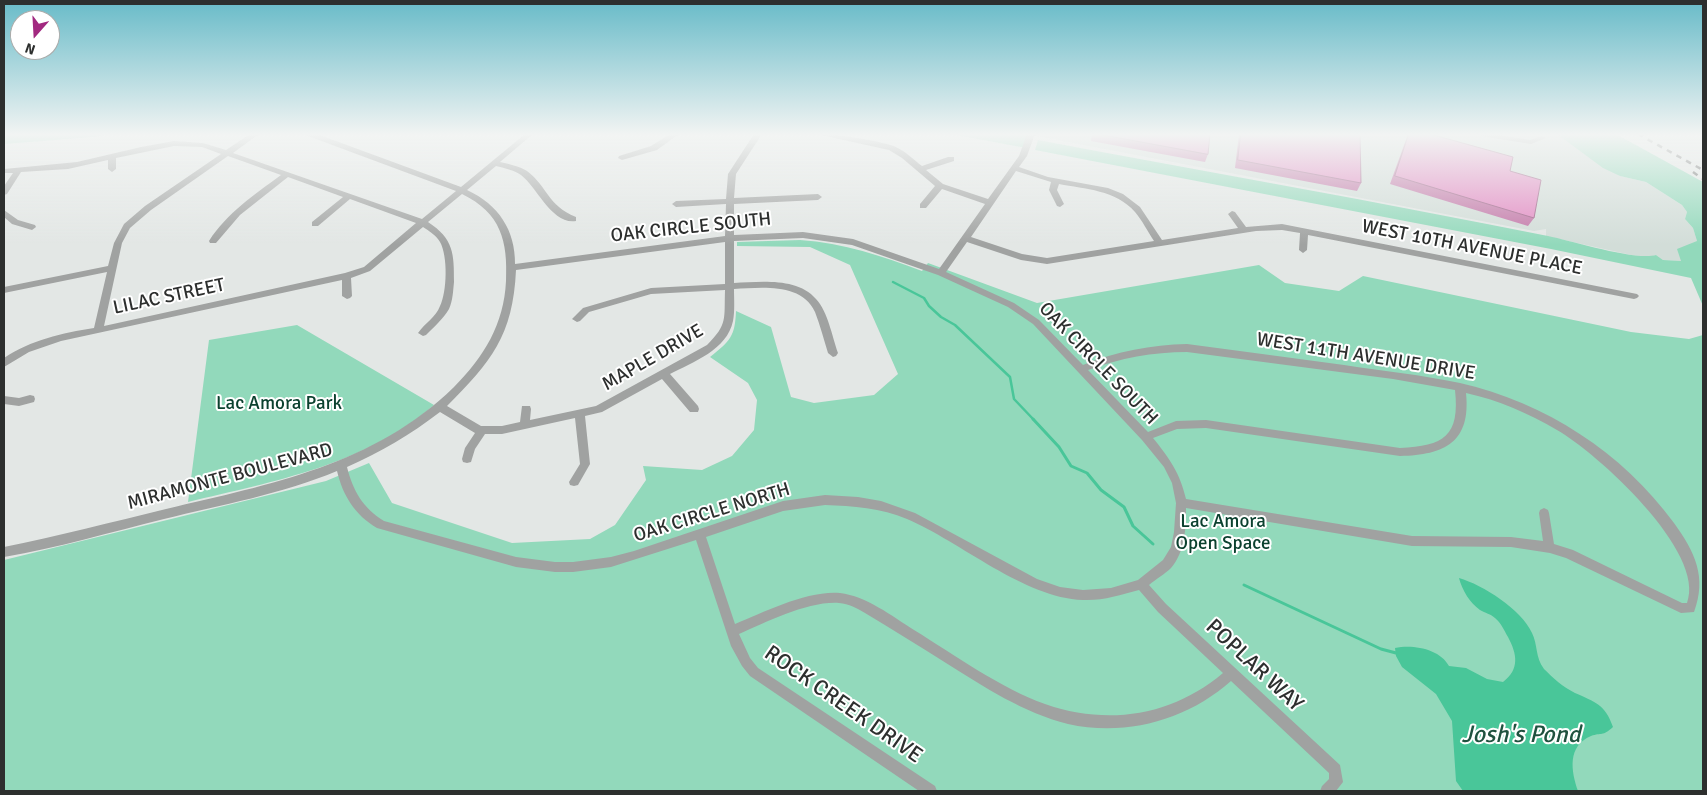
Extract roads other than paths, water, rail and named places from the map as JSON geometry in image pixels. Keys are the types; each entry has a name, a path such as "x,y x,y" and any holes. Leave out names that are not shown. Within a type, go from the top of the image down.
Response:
{"street":[{"path":"4,192 18,171"},
{"path":"98,330 119,239 130,222 200,171"},
{"path":"279,171 421,222 431,227 442,238 449,252 450,262 446,304 443,312 423,333"},
{"name":"MIRAMONTE BOULEVARD","path":"4,552 315,476 341,466 393,441 439,408 475,371 495,342 508,308 511,268 508,237 500,220 483,202 462,190 411,171"},
{"name":"LILAC STREET","path":"4,363 22,351 64,336 346,276 367,269 421,222 484,171"},
{"path":"520,171 526,174 555,211 573,219"},
{"name":"MAPLE DRIVE","path":"439,408 482,430 502,430 580,414 598,409 710,348 724,334 729,320 730,201 734,171"},
{"path":"923,171 940,186 990,203"},
{"path":"941,273 1012,171"},
{"path":"1025,171 1108,191 1123,198 1137,209 1160,244"},
{"path":"213,241 238,211 287,174"},
{"path":"1056,180 1053,190 1060,204"},
{"path":"923,206 940,186"},
{"path":"315,224 349,196"},
{"path":"676,204 818,197"},
{"path":"4,213 14,222 32,226"},
{"path":"1232,214 1244,230"},
{"name":"WEST 10TH AVENUE PLACE","path":"966,238 1021,258 1039,261 1244,230 1279,227 1634,296"},
{"path":"1303,250 1304,232"},
{"name":"OAK CIRCLE SOUTH","path":"511,268 730,238 803,235 832,238 873,248 941,273 1022,311 1036,322 1146,437 1168,464 1177,483 1181,503 1180,532 1176,548 1167,564 1141,584"},
{"path":"4,290 113,268"},
{"path":"346,276 347,296"},
{"path":"577,319 586,310 640,293 729,286 772,284 788,286 812,300 819,312 832,353"},
{"name":"WEST 11TH AVENUE DRIVE","path":"1082,370 1111,357 1136,351 1187,348 1460,387 1504,400 1548,420 1591,446 1631,480 1661,513 1693,562 1698,590 1696,601 1690,608 1675,606 1569,554 1549,547"},
{"path":"664,374 694,409"},
{"path":"1146,437 1176,425 1206,424 1394,452 1425,450 1453,436 1460,424 1462,414 1460,387"},
{"path":"4,400 19,402 30,399"},
{"path":"525,425 526,409"},
{"path":"574,482 585,464 580,414"},
{"path":"468,459 470,448 482,430"},
{"name":"OAK CIRCLE NORTH","path":"341,466 349,495 361,512 372,520 398,531 516,562 554,567 590,565 634,556 797,503 825,500 858,502 881,506 911,516 1034,583 1049,589 1072,594 1094,595 1117,592 1141,584"},
{"path":"1181,503 1412,541 1436,543 1504,542 1549,547 1544,514"},
{"name":"ROCK CREEK DRIVE","path":"699,534 732,631 746,662 765,681 930,791"},
{"name":"POPLAR WAY","path":"1141,584 1162,608 1318,752 1335,770 1336,780 1326,791"},
{"path":"732,631 812,601 832,598 847,600 869,609 1015,698 1058,714 1099,721 1142,719 1177,710 1206,695 1232,673"}],"water":[{"name":"Josh's Pond","path":"1459,578 1490,592 1519,615 1532,633 1539,660 1544,669 1566,688 1598,705 1610,719 1613,727 1604,733 1583,740 1574,753 1573,767 1578,791 1463,791 1456,781 1452,721 1436,694 1402,667 1396,656 1395,648 1418,647 1425,649 1439,655 1449,666 1466,668 1487,679 1503,682 1508,677 1514,667 1515,655 1508,637 1492,615 1480,610 1470,600 1464,592"}],"waterway":[{"path":"893,282 924,298 929,306 941,317 955,325 1010,377 1014,399 1034,420"},
{"path":"1033,419 1059,447 1071,466 1087,473 1101,490 1124,507 1133,526 1153,544"},
{"path":"1244,585 1381,649 1396,653"}],"railway":[{"path":"1693,172 1703,179"}],"park label":[{"name":"Lac Amora Park","path":"279,404"},
{"name":"Lac Amora Open Space","path":"1223,533"}]}
